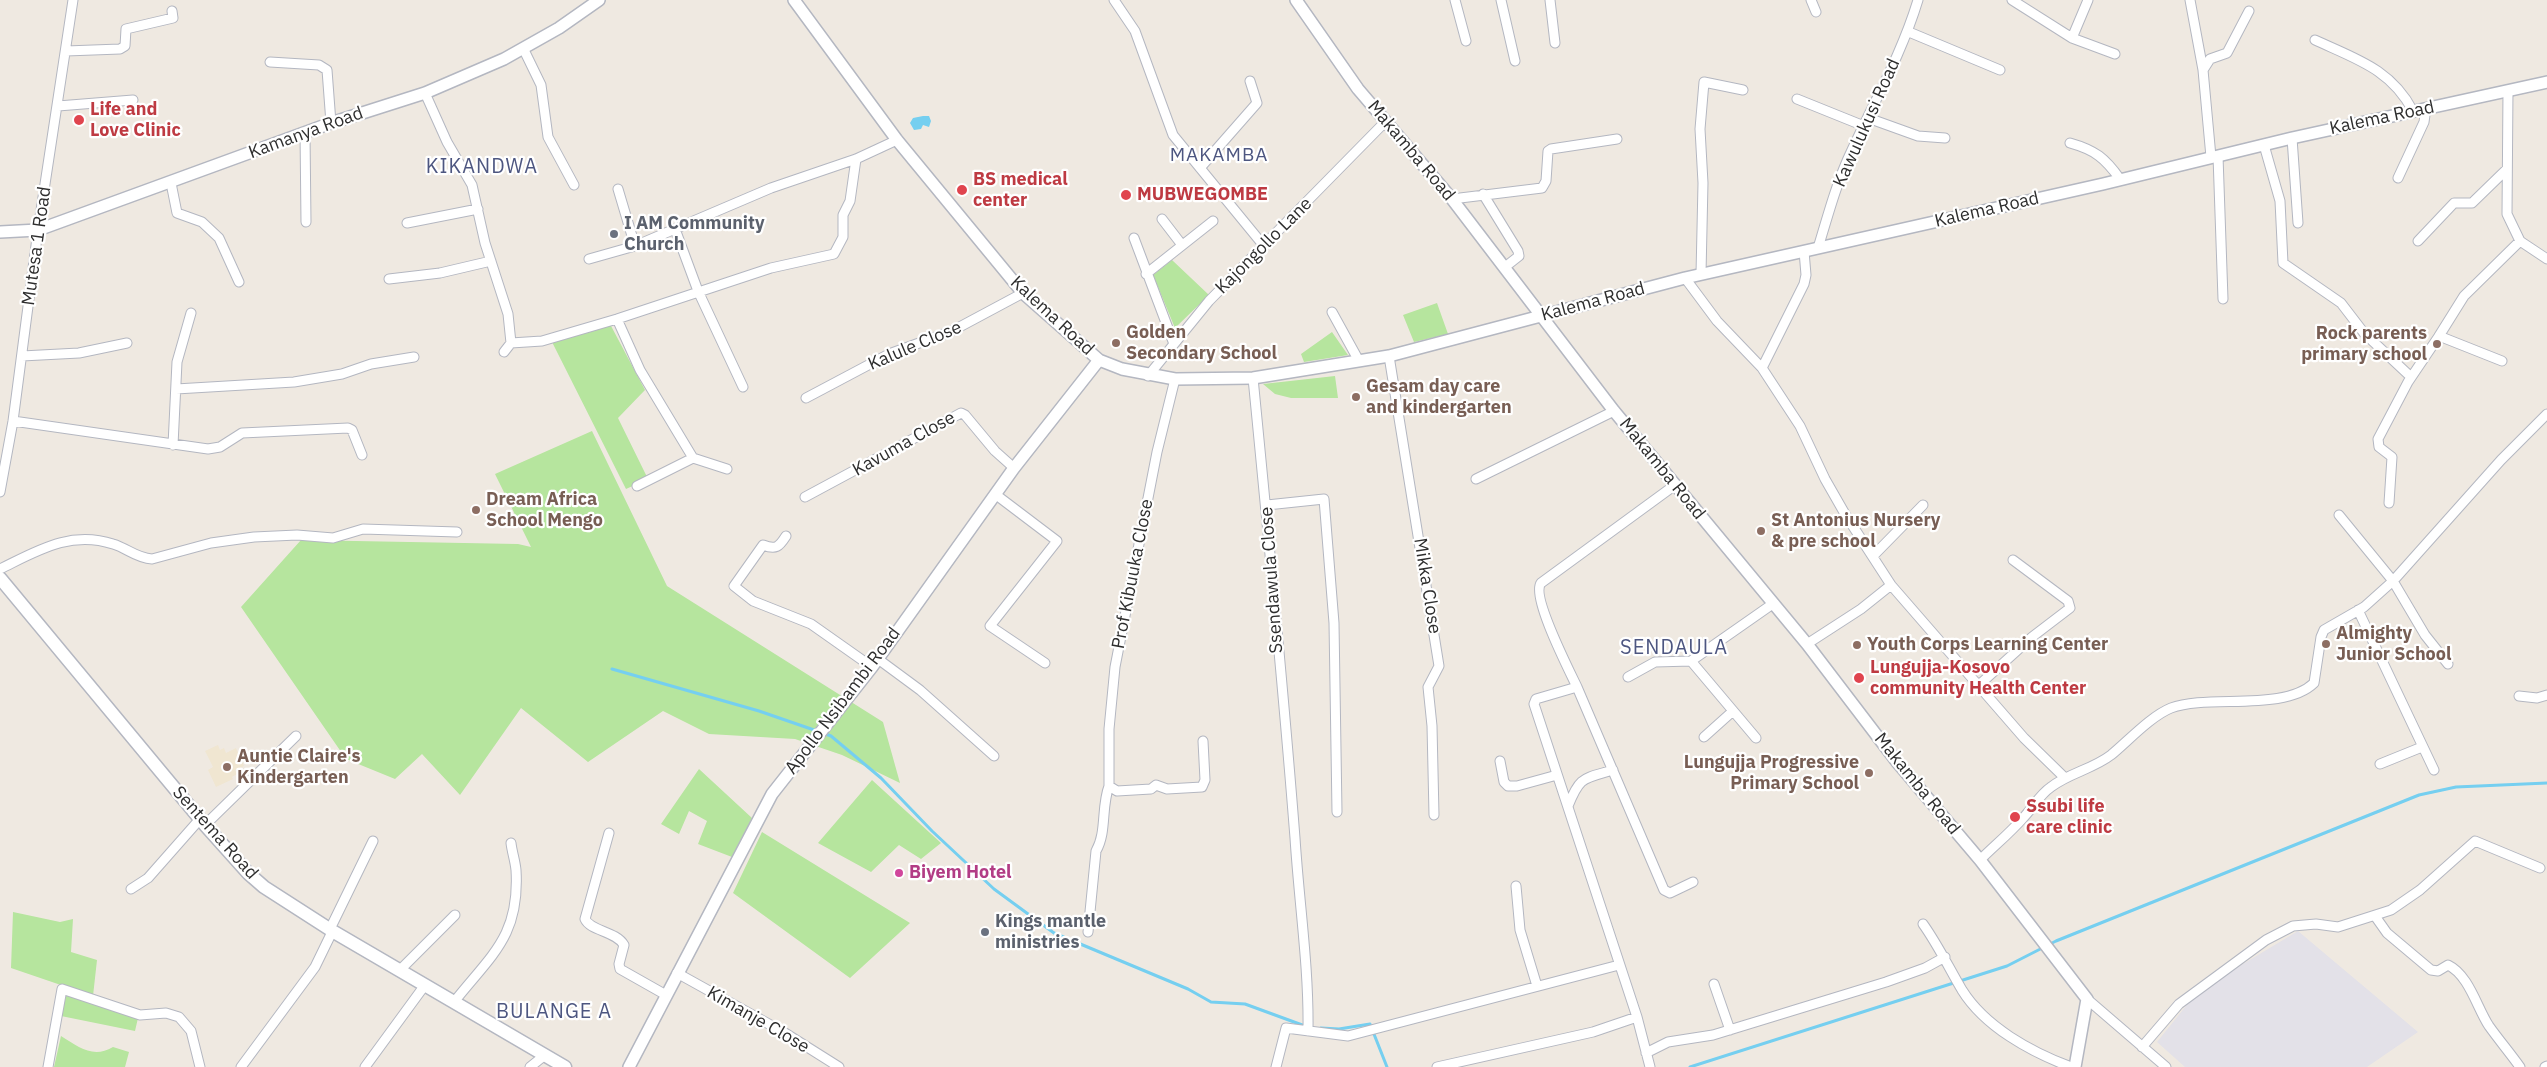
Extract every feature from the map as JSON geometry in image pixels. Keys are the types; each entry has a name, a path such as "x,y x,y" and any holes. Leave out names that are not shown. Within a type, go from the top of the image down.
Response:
{"main road":[{"name":"Sentema Road","path":"0,578 202,822 248,873 264,887 331,930 565,1067"}],"street":[{"name":"Mutesa 1 Road","path":"0,492 13,421 38,230 73,0"},
{"name":"Kamanya Road","path":"0,232 38,230 331,123 425,93 524,48 559,28 599,0"},
{"name":"Kalema Road","path":"794,0 897,140 1024,293 1100,360 1148,376 1175,379 1253,378 1389,356 1701,274 2120,179 2264,144 2547,82"},
{"path":"1114,0 1136,31 1167,123 1173,135 1264,246"},
{"name":"Makamba Road","path":"1296,0 1358,89 1452,199 1614,411 1807,644 1897,762 1980,860 2087,999"},
{"path":"1455,0 1466,40"},
{"path":"1501,0 1515,61"},
{"path":"1550,0 1556,43"},
{"path":"1811,0 1816,12"},
{"name":"Kawulukusi Road","path":"1818,248 1839,182 1908,32 1918,0"},
{"path":"2012,0 2072,38 2116,54"},
{"path":"2072,38 2088,0"},
{"path":"2190,0 2203,70 2214,156 2223,299"},
{"path":"66,51 120,49 125,46 126,29 173,18 172,11"},
{"path":"2203,70 2210,59 2227,53 2243,27 2249,11"},
{"path":"1908,32 2000,70"},
{"path":"2315,40 2356,58 2384,75 2403,92 2413,111"},
{"path":"524,48 541,85 548,137 574,185"},
{"path":"270,62 319,66 327,70 331,123"},
{"path":"1200,168 1257,103 1250,81"},
{"path":"1701,274 1703,184 1700,129 1704,82 1743,90"},
{"path":"2508,91 2507,214 2520,241 2547,259"},
{"path":"425,93 447,142 468,175 491,261 508,314 511,344"},
{"path":"1797,99 1866,122 1918,136 1945,138"},
{"path":"58,106 133,100"},
{"path":"2398,178 2424,122 2426,108"},
{"name":"Kajongollo Lane","path":"1148,376 1210,301 1386,121"},
{"path":"305,134 306,222"},
{"path":"2292,138 2298,223"},
{"path":"1452,199 1542,188 1546,181 1548,151 1551,149 1617,139"},
{"path":"589,259 635,246 771,188 856,159 897,140"},
{"path":"2070,143 2090,148 2112,167 2120,179"},
{"path":"2264,144 2280,200 2283,263 2341,303 2364,333 2412,377"},
{"path":"504,352 511,344 542,341 617,320 698,291 771,268 834,254 843,237 843,215 850,201 856,159"},
{"path":"2418,241 2454,203 2472,203 2507,169"},
{"path":"171,183 177,213 202,222 218,238 239,282"},
{"path":"618,189 635,246"},
{"path":"1484,194 1518,251 1519,256 1505,267"},
{"path":"406,223 478,209"},
{"path":"1162,219 1182,246"},
{"path":"1146,274 1212,221"},
{"path":"674,230 698,291 743,387"},
{"path":"1134,238 1174,344"},
{"path":"2389,503 2392,457 2379,447 2378,441 2412,377 2464,296 2520,241"},
{"path":"1762,368 1804,284 1806,275 1804,251"},
{"path":"389,279 440,273 491,261"},
{"path":"1685,278 1717,321 1762,368 1800,426 1825,479 1845,514 1891,585 2024,738 2064,778"},
{"name":"Kalule Close","path":"806,398 888,354 952,331 1024,293"},
{"path":"173,444 177,362 191,312"},
{"path":"1332,312 1359,361"},
{"path":"617,320 640,370 693,458 727,469"},
{"path":"2439,336 2502,361"},
{"path":"22,356 79,353 127,343"},
{"name":"Mikka Close","path":"1389,356 1440,666 1428,688 1432,726 1434,815"},
{"path":"176,389 294,382 342,374 371,364 414,357"},
{"name":"Apollo Nsibambi Road","path":"629,1067 772,794 875,663 1014,468 1100,360"},
{"name":"Ssendawula Close","path":"1253,378 1267,505 1308,1031"},
{"name":"Prof Kibuuka Close","path":"1088,932 1096,851 1102,839 1106,794 1110,786 1108,770 1109,729 1117,659 1157,452 1175,379"},
{"path":"1476,479 1614,411"},
{"name":"Kavuma Close","path":"805,497 960,413 965,415 995,451 1014,468"},
{"path":"1980,860 2024,817 2049,788 2064,778 2109,756 2162,713 2171,708 2284,697 2302,692 2314,683 2321,633 2358,610 2393,581 2501,460 2546,415"},
{"path":"13,421 208,449 220,447 242,433 348,428 352,430 362,455"},
{"path":"637,486 693,458"},
{"path":"1675,485 1538,586 1538,597 1664,890 1670,893 1692,882"},
{"path":"995,494 1057,541 990,626 1044,663"},
{"path":"1267,505 1324,499 1334,623 1336,812"},
{"path":"1873,556 1923,505"},
{"path":"2339,515 2393,581 2425,635 2448,664"},
{"path":"0,569 53,543 85,538 112,544 142,558 152,559 211,544 254,537 297,535 333,538 363,529 456,532"},
{"path":"786,536 779,546 772,549 763,546 734,586 754,601 811,624 920,690 994,756"},
{"path":"1979,685 2032,637 2070,608 2068,601 2013,560"},
{"path":"1807,644 1861,609 1891,585"},
{"path":"1628,677 1655,662 1691,661 1774,603"},
{"path":"2358,610 2434,770"},
{"path":"1691,661 1756,738"},
{"path":"1577,687 1534,702 1637,1017 1650,1067"},
{"path":"2519,696 2537,698 2547,695"},
{"path":"1704,737 1733,711"},
{"path":"131,889 148,878 202,822 296,736"},
{"path":"1110,786 1117,791 1151,789 1156,785 1167,789 1202,787 1205,780 1203,740"},
{"path":"2380,764 2422,747"},
{"path":"1500,761 1504,782 1508,786 1518,786 1557,775"},
{"path":"1568,806 1576,784 1584,779 1613,770"},
{"path":"609,833 585,919 589,925 602,929 622,941 624,945 619,964 620,969 666,995"},
{"path":"241,1067 315,967 373,841"},
{"path":"2142,1047 2179,1004 2235,961 2288,927 2310,924 2338,928 2375,916 2403,903 2475,841 2540,868"},
{"path":"454,1002 505,939 510,925 516,891 516,871 511,843"},
{"path":"1516,886 1520,930 1536,986"},
{"path":"400,970 455,915"},
{"path":"2375,916 2387,934 2431,970 2438,971 2448,965 2453,968 2467,985 2489,1025 2520,1067"},
{"path":"1924,924 1945,957 1963,991 1977,1008 2032,1051 2071,1067"},
{"path":"1646,1053 1668,1042 1713,1035 1886,982 1926,968 1945,957"},
{"path":"1276,1067 1286,1028 1348,1036 1619,964"},
{"name":"Kimanje Close","path":"678,973 785,1033 839,1067"},
{"path":"1714,984 1730,1030"},
{"path":"366,1067 425,985"},
{"path":"48,1067 62,989 140,1015 166,1013 179,1017 191,1031 200,1067"},
{"path":"2087,999 2166,1067"},
{"path":"2075,1067 2087,999"},
{"path":"1437,1067 1592,1032 1637,1017"},
{"path":"530,1067 545,1056"}],"shaded area":[{"name":"Auntie Claire's Kindergarten","path":"218,745 220,750 224,748 226,753 236,748 244,766 235,770 237,774 232,777 233,779 216,787 208,770 213,767 205,751"},
{"path":"2298,931 2418,1032 2367,1067 2185,1067 2157,1042 2198,991"}],"green space":[{"path":"1172,260 1209,295 1175,328 1153,275"},
{"path":"1437,303 1448,334 1414,342 1403,315"},
{"path":"610,324 645,390 618,418 648,479 626,489 552,342"},
{"path":"1332,332 1348,355 1304,362 1301,354"},
{"path":"1335,376 1338,398 1291,398 1275,394 1263,384"},
{"path":"592,431 667,586 883,722 900,783 842,755 795,739 709,734 663,711 588,762 521,708 460,795 422,754 395,779 346,759 241,607 301,540 518,544 531,547 495,474"},
{"path":"699,769 752,818 732,857 698,844 707,821 689,811 679,834 661,824"},
{"path":"872,780 941,843 921,859 899,845 871,872 818,843"},
{"path":"762,832 910,923 850,978 733,893"},
{"path":"13,912 60,922 73,919 71,952 97,960 93,996 11,968"},
{"path":"67,993 138,1018 135,1031 61,1016"},
{"path":"61,1036 93,1052 113,1047 129,1052 125,1067 54,1067"}],"water":[{"path":"929,116 931,121 929,127 923,125 921,129 914,130 910,123 913,118"}],"waterway":[{"path":"612,669 759,711 817,731"},
{"path":"823,733 831,736 881,778 932,831 994,889 1054,933 1188,989 1211,1002 1245,1004 1305,1026"},
{"path":"1690,1067 2007,966 2056,941 2419,795 2456,787 2547,783"},
{"path":"1321,1028 1339,1029 1370,1024 1387,1067"}],"place":[{"name":"Life and Love Clinic","path":"79,120"},
{"name":"BS medical center","path":"962,190"},
{"name":"MUBWEGOMBE","path":"1126,195"},
{"name":"I AM Community Church","path":"614,234"},
{"name":"Golden Secondary School","path":"1116,343"},
{"name":"Rock parents primary school","path":"2437,344"},
{"name":"Gesam day care and kindergarten","path":"1356,397"},
{"name":"Dream Africa School Mengo","path":"476,510"},
{"name":"St Antonius Nursery & pre school","path":"1761,531"},
{"name":"Almighty Junior School","path":"2326,644"},
{"name":"Youth Corps Learning Center","path":"1857,645"},
{"name":"Lungujja-Kosovo community Health Center","path":"1859,678"},
{"name":"Auntie Claire's Kindergarten","path":"227,767"},
{"name":"Lungujja Progressive Primary School","path":"1869,773"},
{"name":"Ssubi life care clinic","path":"2015,817"},
{"name":"Biyem Hotel","path":"899,873"},
{"name":"Kings mantle ministries","path":"985,932"}],"district":[{"name":"MAKAMBA","path":"1219,156"},
{"name":"KIKANDWA","path":"482,167"},
{"name":"SENDAULA","path":"1674,648"},
{"name":"BULANGE A","path":"554,1012"}]}
